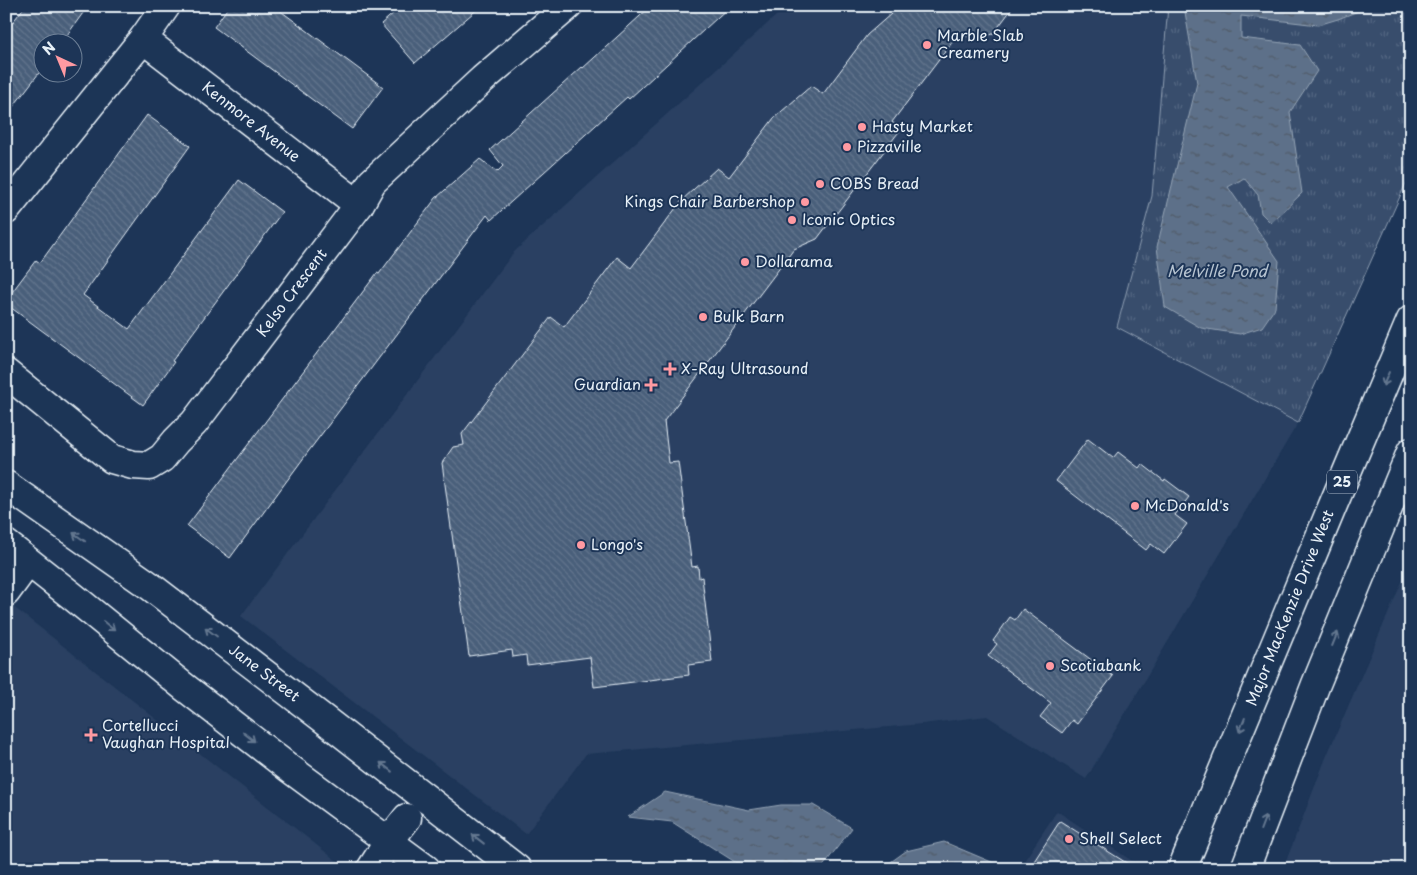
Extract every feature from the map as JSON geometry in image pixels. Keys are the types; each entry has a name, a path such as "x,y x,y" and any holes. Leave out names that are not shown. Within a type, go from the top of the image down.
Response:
{"main road":[{"path":"6,210 143,38 166,6"},
{"name":"Kelso Crescent","path":"6,373 112,459 133,465 148,466 162,458 194,423 359,205 372,182 483,79 568,6"},
{"name":"Kenmore Avenue","path":"143,38 359,205"},
{"name":"Major MacKenzie Drive West","path":"1182,869 1411,320"},
{"path":"1245,869 1316,684 1411,452"},
{"name":"Jane Street","path":"6,484 150,586 517,869"},
{"path":"6,544 72,595 183,686 289,768 426,869"},
{"path":"6,592 28,562"},
{"path":"371,869 407,818"}],"shaded area":[{"path":"787,6 1168,6 1152,196 1117,327 1298,423 1086,779 987,716 922,724 586,754 526,834 241,616 514,252"},
{"path":"1411,561 1411,869 1283,869 1325,760"},
{"name":"Cortellucci Vaughan Hospital","path":"6,601 347,869 6,869"},
{"name":"Shell Select","path":"1057,811 1141,867 1140,869 1019,869"}],"green space":[{"path":"1168,6 1411,6 1411,172 1298,423 1117,327 1152,196"}],"water":[{"name":"Melville Pond","path":"1184,6 1371,6 1318,25 1241,16 1241,38 1300,45 1317,71 1290,112 1302,193 1271,223 1261,213 1258,195 1244,178 1228,187 1279,261 1275,308 1262,327 1240,334 1201,328 1165,307 1157,247 1197,83"},
{"path":"665,792 749,810 781,805 813,805 852,828 821,869 746,869 672,822 628,817"},
{"path":"944,842 1001,866 997,869 881,869 906,851"}],"building":[{"path":"25,6 88,6 69,32 32,32 32,82 6,116 6,31"},
{"path":"229,6 274,6 383,87 352,129 214,27"},
{"path":"402,6 481,6 415,63 381,24"},
{"path":"651,6 730,6 629,99 627,97 491,220 487,215 230,558 187,526 377,273 379,274 436,198 480,159 497,172 503,166 490,150"},
{"path":"900,6 1014,6 993,34 973,40 960,32 892,122 901,129 817,239 794,249 664,421 669,463 678,462 692,567 698,566 699,578 702,577 712,662 688,665 689,675 594,687 590,657 527,665 526,655 513,657 512,650 469,656 442,463 453,447 464,445 462,434 551,317 564,327 617,257 631,268 682,200 717,168 729,177 774,118 811,86 823,94 867,35"},
{"path":"147,115 190,146 83,295 129,329 239,180 282,212 172,361 174,362 143,405 6,304 6,300 36,260 40,263"},
{"name":"McDonald's","path":"1088,439 1113,458 1118,452 1139,468 1142,464 1189,497 1175,515 1187,524 1164,554 1151,544 1146,550 1056,481"},
{"name":"Scotiabank","path":"1023,609 1113,676 1077,724 1072,720 1062,733 1040,717 1051,703 988,656 997,644 993,641 1010,617 1015,620"},
{"name":"Shell Select","path":"1060,821 1136,869 1029,869"}],"place":[{"name":"Marble Slab Creamery","path":"927,45"},
{"name":"Hasty Market","path":"862,127"},
{"name":"Pizzaville","path":"847,147"},
{"name":"COBS Bread","path":"820,184"},
{"name":"Kings Chair Barbershop","path":"805,202"},
{"name":"Iconic Optics","path":"792,220"},
{"name":"Dollarama","path":"745,262"},
{"name":"Bulk Barn","path":"703,317"},
{"name":"X-Ray Ultrasound","path":"670,369"},
{"name":"Guardian","path":"651,385"},
{"name":"McDonald's","path":"1135,506"},
{"name":"Longo's","path":"581,545"},
{"name":"Scotiabank","path":"1050,666"},
{"name":"Cortellucci Vaughan Hospital","path":"91,735"},
{"name":"Shell Select","path":"1069,839"}]}
